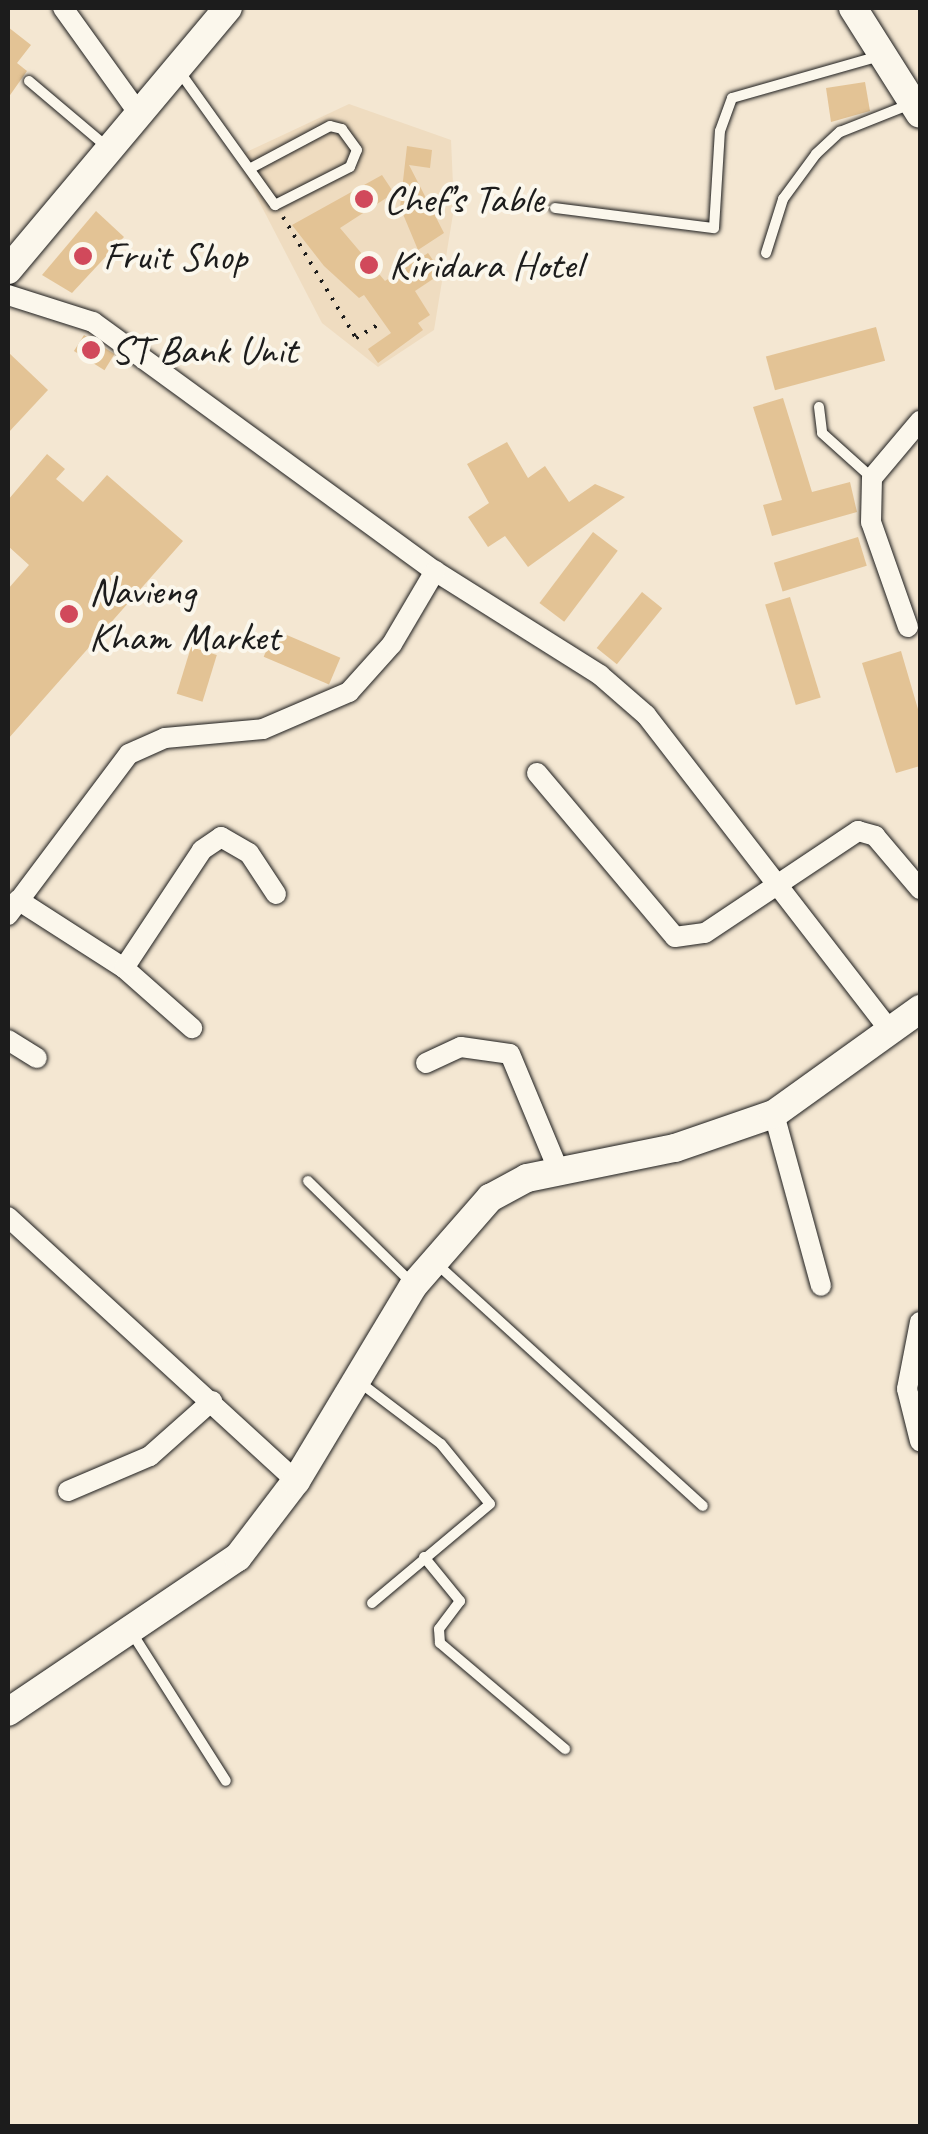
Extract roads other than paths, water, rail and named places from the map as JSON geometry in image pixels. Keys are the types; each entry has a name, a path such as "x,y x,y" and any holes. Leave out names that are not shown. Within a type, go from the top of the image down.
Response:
{"street":[{"path":"63,8 138,111"},
{"path":"8,270 107,147 228,8"},
{"path":"853,8 880,56 915,98"},
{"path":"8,296 93,322 435,571 600,676 646,715 782,884 890,1032"},
{"path":"908,628 871,522 872,478 920,421"},
{"path":"192,1028 124,968 13,907 129,754 165,738 263,729 348,692 392,644 435,571"},
{"path":"536,774 675,938 705,933 866,830 920,889"},
{"path":"124,968 202,850 222,838 249,853 276,894"},
{"path":"9,1704 132,1632 238,1556 296,1481 414,1285 490,1198 558,1172 675,1148 774,1114 920,1009"},
{"path":"8,1040 37,1058"},
{"path":"426,1063 462,1047 510,1054 558,1172"},
{"path":"774,1114 821,1286"},
{"path":"8,1217 296,1481"},
{"path":"920,1322 906,1390 920,1440"},
{"path":"68,1491 150,1456 212,1400"}],"lane":[{"path":"555,208 714,228 720,131 732,98 880,56"},
{"path":"176,67 206,118 253,167 275,205 350,166 357,150 342,128 330,126 253,167"},
{"path":"28,81 107,147"},
{"path":"766,253 783,198 816,154 840,132 915,98"},
{"path":"820,407 822,433 872,478"},
{"path":"308,1181 414,1285"},
{"path":"433,1261 704,1506"},
{"path":"357,1380 441,1444 489,1497 488,1510 372,1602"},
{"path":"424,1557 460,1601 439,1629 440,1643 565,1749"},
{"path":"132,1632 226,1781"}],"place":[{"name":"Chef’s Table","path":"364,199"},
{"name":"Fruit Shop","path":"83,256"},
{"name":"Kiridara Hotel","path":"369,265"},
{"name":"ST Bank Unit","path":"91,350"},
{"name":"Navieng Kham Market","path":"69,614"}]}
